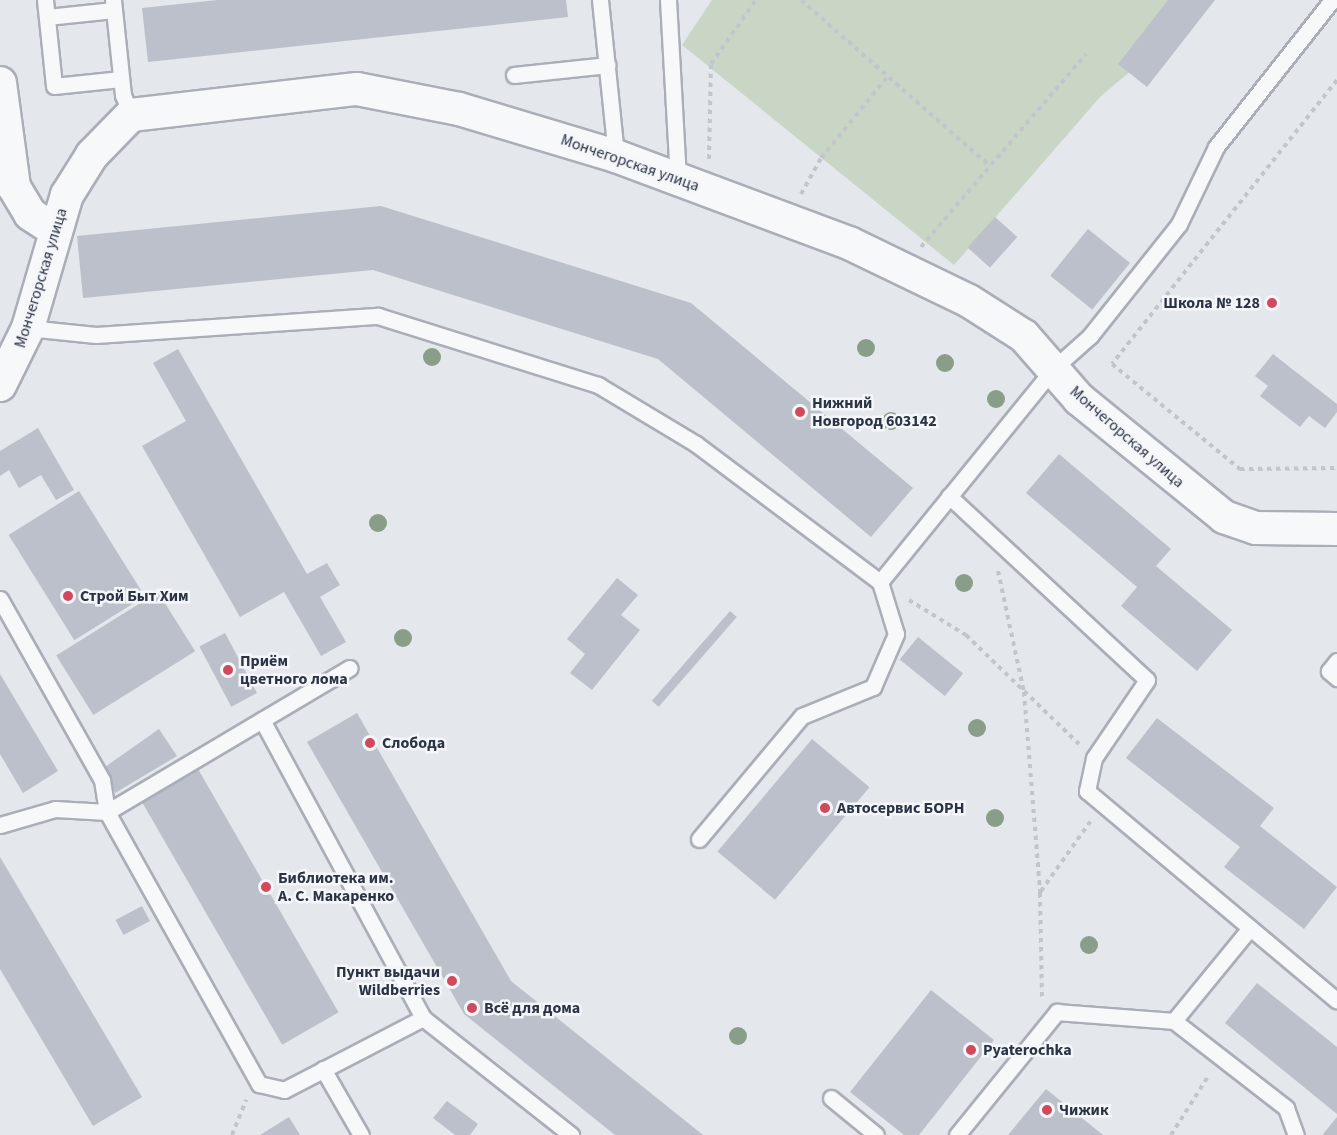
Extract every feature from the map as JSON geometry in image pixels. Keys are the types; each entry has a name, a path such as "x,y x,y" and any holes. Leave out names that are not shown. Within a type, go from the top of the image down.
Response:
{"street":[{"path":"0,83 14,187 30,214 55,230"},
{"name":"Мончегорская улица","path":"0,385 8,375 28,328 55,230 68,195 92,155 131,115 357,89 459,109 616,156 787,218 910,272 969,302 1024,336 1079,399 1224,518 1256,528 1337,529"}],"lane":[{"path":"45,0 54,86 122,79"},
{"path":"600,0 616,156"},
{"path":"668,0 678,179"},
{"path":"880,582 1053,369 1090,336 1179,224 1216,147 1332,0"},
{"path":"46,17 114,5 122,79 131,115"},
{"path":"514,75 607,65"},
{"path":"28,328 96,335 125,330 378,316 598,385 696,444 880,582 896,634 873,687 802,716 699,839"},
{"path":"949,496 991,538 1147,680 1094,758 1087,791 1337,1001"},
{"path":"0,599 102,780 107,812 259,1084 284,1090 423,1018"},
{"path":"1337,662 1329,671 1337,678"},
{"path":"0,825 55,809 107,812 350,668"},
{"path":"262,720 423,1018 571,1135"},
{"path":"1174,1021 1250,928"},
{"path":"957,1135 1057,1012 1174,1021 1286,1108 1296,1135"},
{"path":"324,1069 361,1135"},
{"path":"831,1098 876,1135"}],"path":[{"path":"709,190 711,64 756,0"},
{"path":"801,0 989,165"},
{"path":"910,272 923,243 1086,54"},
{"path":"787,218 821,158 887,77"},
{"path":"1337,80 1112,364 1240,469 1337,468"},
{"path":"991,538 1024,692 1040,893 1043,1030"},
{"path":"880,582 966,635 1094,758"},
{"path":"1040,893 1103,804"},
{"path":"1171,1135 1220,1057"},
{"path":"232,1135 256,1077"}],"green space":[{"path":"712,0 1215,0 1100,97 954,265 682,45"}],"building":[{"path":"217,0 566,0 568,17 148,62 142,8"},
{"path":"1168,0 1215,0 1147,87 1118,64"},
{"path":"381,206 691,303 913,488 871,537 658,359 373,270 83,298 77,236"},
{"path":"995,217 1017,237 990,268 968,247"},
{"path":"1088,229 1130,263 1092,310 1050,276"},
{"path":"178,349 307,574 327,563 340,585 320,597 346,642 321,656 284,592 240,617 142,446 186,421 153,363"},
{"path":"1273,354 1337,404 1337,412 1325,428 1309,416 1300,427 1260,396 1268,386 1255,376"},
{"path":"38,428 74,490 56,500 41,475 19,488 9,470 0,476 0,451"},
{"path":"1059,454 1171,549 1156,566 1232,630 1197,671 1121,606 1137,587 1026,493"},
{"path":"79,491 145,596 74,640 9,535"},
{"path":"617,578 638,595 621,615 640,630 592,690 570,673 585,654 567,639"},
{"path":"158,592 195,651 93,715 56,656"},
{"path":"730,611 737,617 659,707 652,701"},
{"name":"Приём цветного лома","path":"225,633 257,693 231,707 199,647"},
{"path":"918,637 963,674 945,696 900,660"},
{"path":"0,674 58,771 23,793 0,754"},
{"path":"357,713 511,981 703,1135 615,1135 464,1014 307,742"},
{"path":"1157,718 1274,808 1260,826 1337,887 1304,929 1224,867 1240,847 1126,758"},
{"path":"159,729 177,756 115,793 105,767"},
{"path":"812,739 869,787 775,900 718,852"},
{"path":"198,769 339,1012 282,1045 142,802"},
{"path":"0,857 142,1097 93,1126 0,969"},
{"path":"142,906 150,921 123,935 116,920"},
{"path":"1257,983 1337,1047 1337,1114 1225,1023"},
{"path":"931,990 994,1040 919,1135 904,1135 850,1092"},
{"path":"1046,1089 1103,1135 1008,1135"},
{"path":"447,1101 478,1124 470,1135 455,1135 433,1118"},
{"path":"289,1117 300,1135 260,1135"},
{"path":"1337,1117 1337,1135 1324,1135 1323,1134"}],"place":[{"name":"Школа № 128","path":"1272,303"},
{"name":"Нижний Новгород 603142","path":"800,412"},
{"name":"Строй Быт Хим","path":"68,596"},
{"name":"Приём цветного лома","path":"228,670"},
{"name":"Слобода","path":"370,743"},
{"name":"Автосервис БОРН","path":"825,808"},
{"name":"Библиотека им. А. С. Макаренко","path":"266,887"},
{"name":"Пункт выдачи Wildberries","path":"452,981"},
{"name":"Всё для дома","path":"472,1008"},
{"name":"Pyaterochka","path":"971,1050"},
{"name":"Чижик","path":"1047,1110"}]}
